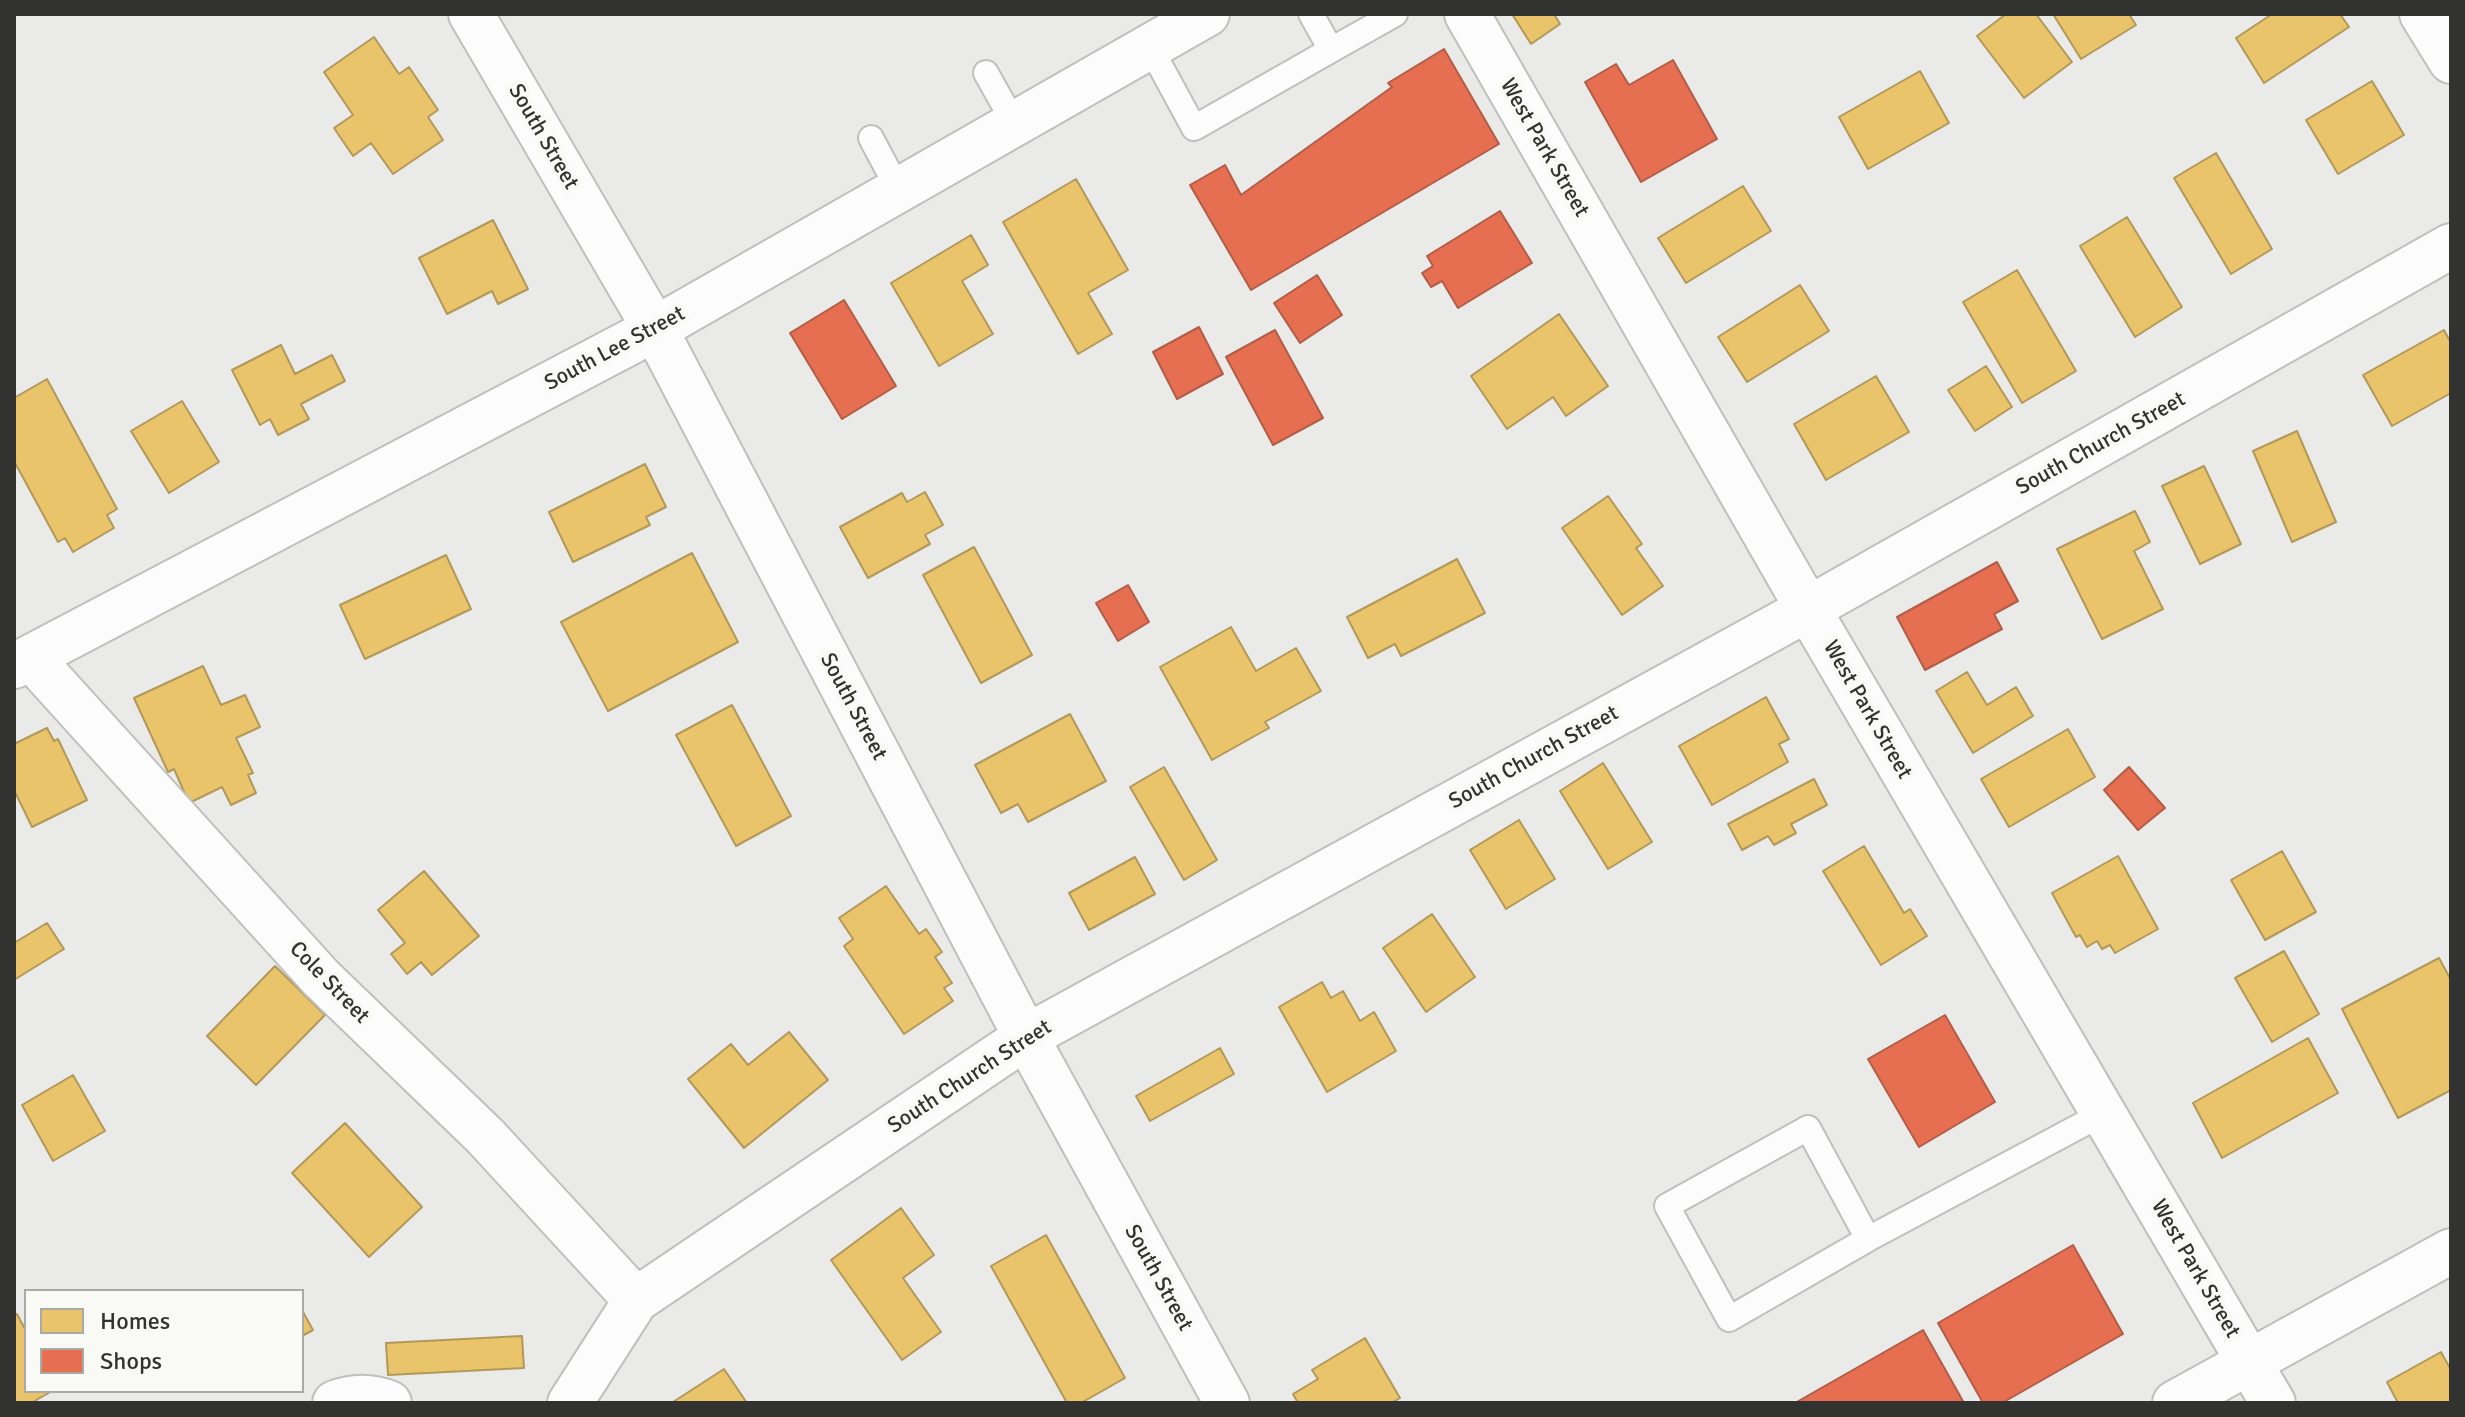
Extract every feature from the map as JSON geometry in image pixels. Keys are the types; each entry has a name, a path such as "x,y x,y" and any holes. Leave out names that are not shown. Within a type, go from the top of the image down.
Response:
{"street":[{"name":"South Street","path":"471,14 655,329 1026,1037 1227,1403"},
{"name":"South Lee Street","path":"23,663 655,329 1207,14"},
{"name":"West Park Street","path":"1467,14 1808,609 2273,1403"},
{"path":"2422,14 2451,61"},
{"name":"South Church Street","path":"636,1300 1026,1037 1808,609 2451,246"},
{"name":"Cole Street","path":"23,663 321,978 485,1136 636,1300"},
{"path":"2175,1403 2451,1251"},
{"path":"570,1403 636,1300"},
{"path":"335,1403 361,1397 389,1403"}],"lane":[{"path":"1311,14 1331,50"},
{"path":"1150,47 1194,128 1395,14"},
{"path":"986,73 1014,123"},
{"path":"871,138 898,189"},
{"path":"1868,1239 1808,1128 1667,1206 1729,1319 1868,1239 2104,1113"}],"building: Homes":[{"path":"1512,14 1554,14 1560,24 1531,44"},
{"path":"2006,14 2036,14 2072,62 2024,98 1977,36"},
{"path":"2053,14 2129,14 2136,25 2081,59"},
{"path":"2272,14 2340,14 2349,27 2264,83 2236,38"},
{"path":"374,37 399,74 409,67 438,110 428,117 443,140 393,174 371,143 353,156 334,128 353,115 324,72"},
{"path":"1920,71 1949,123 1868,169 1839,117"},
{"path":"2372,81 2404,135 2338,174 2306,120"},
{"path":"2216,153 2272,249 2231,274 2174,178"},
{"path":"1076,179 1128,270 1088,293 1112,334 1078,354 1003,222"},
{"path":"1743,186 1771,231 1686,283 1658,238"},
{"path":"2127,217 2182,307 2135,337 2080,246"},
{"path":"493,220 528,289 498,304 492,291 447,314 419,258"},
{"path":"971,235 988,265 962,281 993,334 939,366 891,283"},
{"path":"2017,270 2076,371 2022,403 1963,302"},
{"path":"1800,285 1829,331 1747,382 1718,337"},
{"path":"1559,314 1608,386 1566,416 1553,397 1507,429 1471,376"},
{"path":"2444,330 2451,343 2451,393 2392,426 2363,375"},
{"path":"281,345 295,374 332,355 345,381 301,404 309,419 278,435 270,419 260,425 232,370"},
{"path":"1986,366 2012,407 1975,431 1948,390"},
{"path":"1876,376 1909,432 1826,480 1794,424"},
{"path":"47,379 117,509 107,515 114,528 73,552 65,538 58,542 14,461 14,398"},
{"path":"182,401 219,462 169,493 131,431"},
{"path":"2297,431 2336,522 2292,542 2253,451"},
{"path":"645,464 666,507 646,517 650,525 573,562 549,512"},
{"path":"2204,466 2241,544 2200,564 2162,486"},
{"path":"925,492 943,525 925,535 930,544 868,578 840,527 902,493 907,502"},
{"path":"1608,496 1642,544 1636,548 1663,586 1622,615 1562,528"},
{"path":"2135,511 2150,542 2134,551 2163,609 2102,639 2057,549"},
{"path":"974,547 1032,655 981,683 923,575"},
{"path":"692,553 738,642 608,711 561,622"},
{"path":"446,555 471,609 365,659 340,605"},
{"path":"1457,559 1485,613 1401,656 1395,644 1368,658 1347,617"},
{"path":"1231,627 1256,671 1296,648 1321,691 1265,722 1269,728 1212,760 1160,667"},
{"path":"203,666 221,705 245,695 260,727 236,738 253,773 248,775 256,793 231,805 222,787 189,803 174,769 168,772 134,698"},
{"path":"1967,672 1987,705 2016,687 2033,716 1973,753 1936,691"},
{"path":"1766,697 1789,739 1779,744 1788,762 1712,805 1679,746"},
{"path":"732,705 791,816 736,846 676,735"},
{"path":"1070,714 1106,781 1028,822 1018,804 1001,813 975,765"},
{"path":"47,728 54,741 58,739 87,800 32,827 14,790 14,744"},
{"path":"2068,729 2095,777 2009,827 1981,779"},
{"path":"1603,763 1652,842 1608,869 1560,791"},
{"path":"1164,767 1217,860 1184,880 1130,787"},
{"path":"1814,779 1827,805 1791,824 1796,833 1774,845 1768,836 1742,850 1728,824"},
{"path":"1519,820 1555,879 1506,909 1470,850"},
{"path":"1864,846 1904,913 1910,909 1927,936 1881,965 1823,871"},
{"path":"2282,851 2316,912 2265,940 2231,880"},
{"path":"2118,856 2158,929 2115,953 2110,945 2102,949 2097,941 2087,947 2080,935 2076,937 2052,893"},
{"path":"1135,857 1155,894 1089,930 1069,893"},
{"path":"424,871 479,936 432,975 421,962 407,974 391,954 405,943 378,910"},
{"path":"886,886 919,934 926,929 942,952 935,957 952,983 944,988 953,1001 904,1034 844,946 853,939 839,918"},
{"path":"1432,914 1475,977 1426,1012 1383,948"},
{"path":"47,923 64,949 14,980 14,943"},
{"path":"2284,951 2319,1014 2272,1042 2235,978"},
{"path":"2439,958 2451,980 2451,1090 2398,1118 2342,1009"},
{"path":"275,966 325,1015 256,1085 207,1036"},
{"path":"1322,982 1331,998 1343,991 1360,1021 1374,1012 1396,1051 1327,1092 1279,1007"},
{"path":"789,1032 828,1080 744,1148 688,1079 731,1044 748,1065"},
{"path":"2308,1038 2338,1093 2222,1158 2193,1103"},
{"path":"1220,1048 1234,1074 1150,1121 1136,1096"},
{"path":"73,1075 105,1131 53,1161 22,1105"},
{"path":"345,1123 422,1207 369,1257 292,1173"},
{"path":"901,1208 934,1255 903,1278 941,1332 902,1360 831,1260"},
{"path":"1046,1235 1125,1378 1081,1403 1067,1403 991,1266"},
{"path":"17,1314 24,1327 24,1393 48,1393 31,1403 14,1403 14,1315"},
{"path":"304,1314 313,1330 304,1335"},
{"path":"522,1336 524,1368 388,1375 386,1343"},
{"path":"1365,1338 1400,1398 1391,1403 1298,1403 1293,1394 1318,1379 1312,1370"},
{"path":"2441,1352 2451,1370 2451,1403 2398,1403 2387,1382"},
{"path":"724,1369 747,1403 673,1402"}],"building: Shops":[{"path":"1444,49 1499,144 1251,290 1190,185 1225,165 1241,195 1392,87 1388,83"},
{"path":"1673,60 1717,139 1641,182 1585,82 1616,64 1629,85"},
{"path":"1500,211 1532,263 1458,308 1442,281 1431,287 1422,273 1433,266 1427,256"},
{"path":"1317,275 1342,315 1300,343 1274,303"},
{"path":"844,300 896,386 842,419 790,333"},
{"path":"1199,327 1223,374 1177,399 1153,352"},
{"path":"1275,330 1323,418 1273,445 1226,357"},
{"path":"1997,562 2018,601 1994,614 2002,629 1925,670 1897,617"},
{"path":"1128,585 1149,622 1118,641 1096,603"},
{"path":"2129,767 2165,808 2138,830 2104,790"},
{"path":"1945,1015 1995,1102 1919,1147 1868,1059"},
{"path":"2073,1245 2123,1334 2002,1403 1983,1403 1938,1323"},
{"path":"1923,1330 1964,1403 1795,1403"}]}
